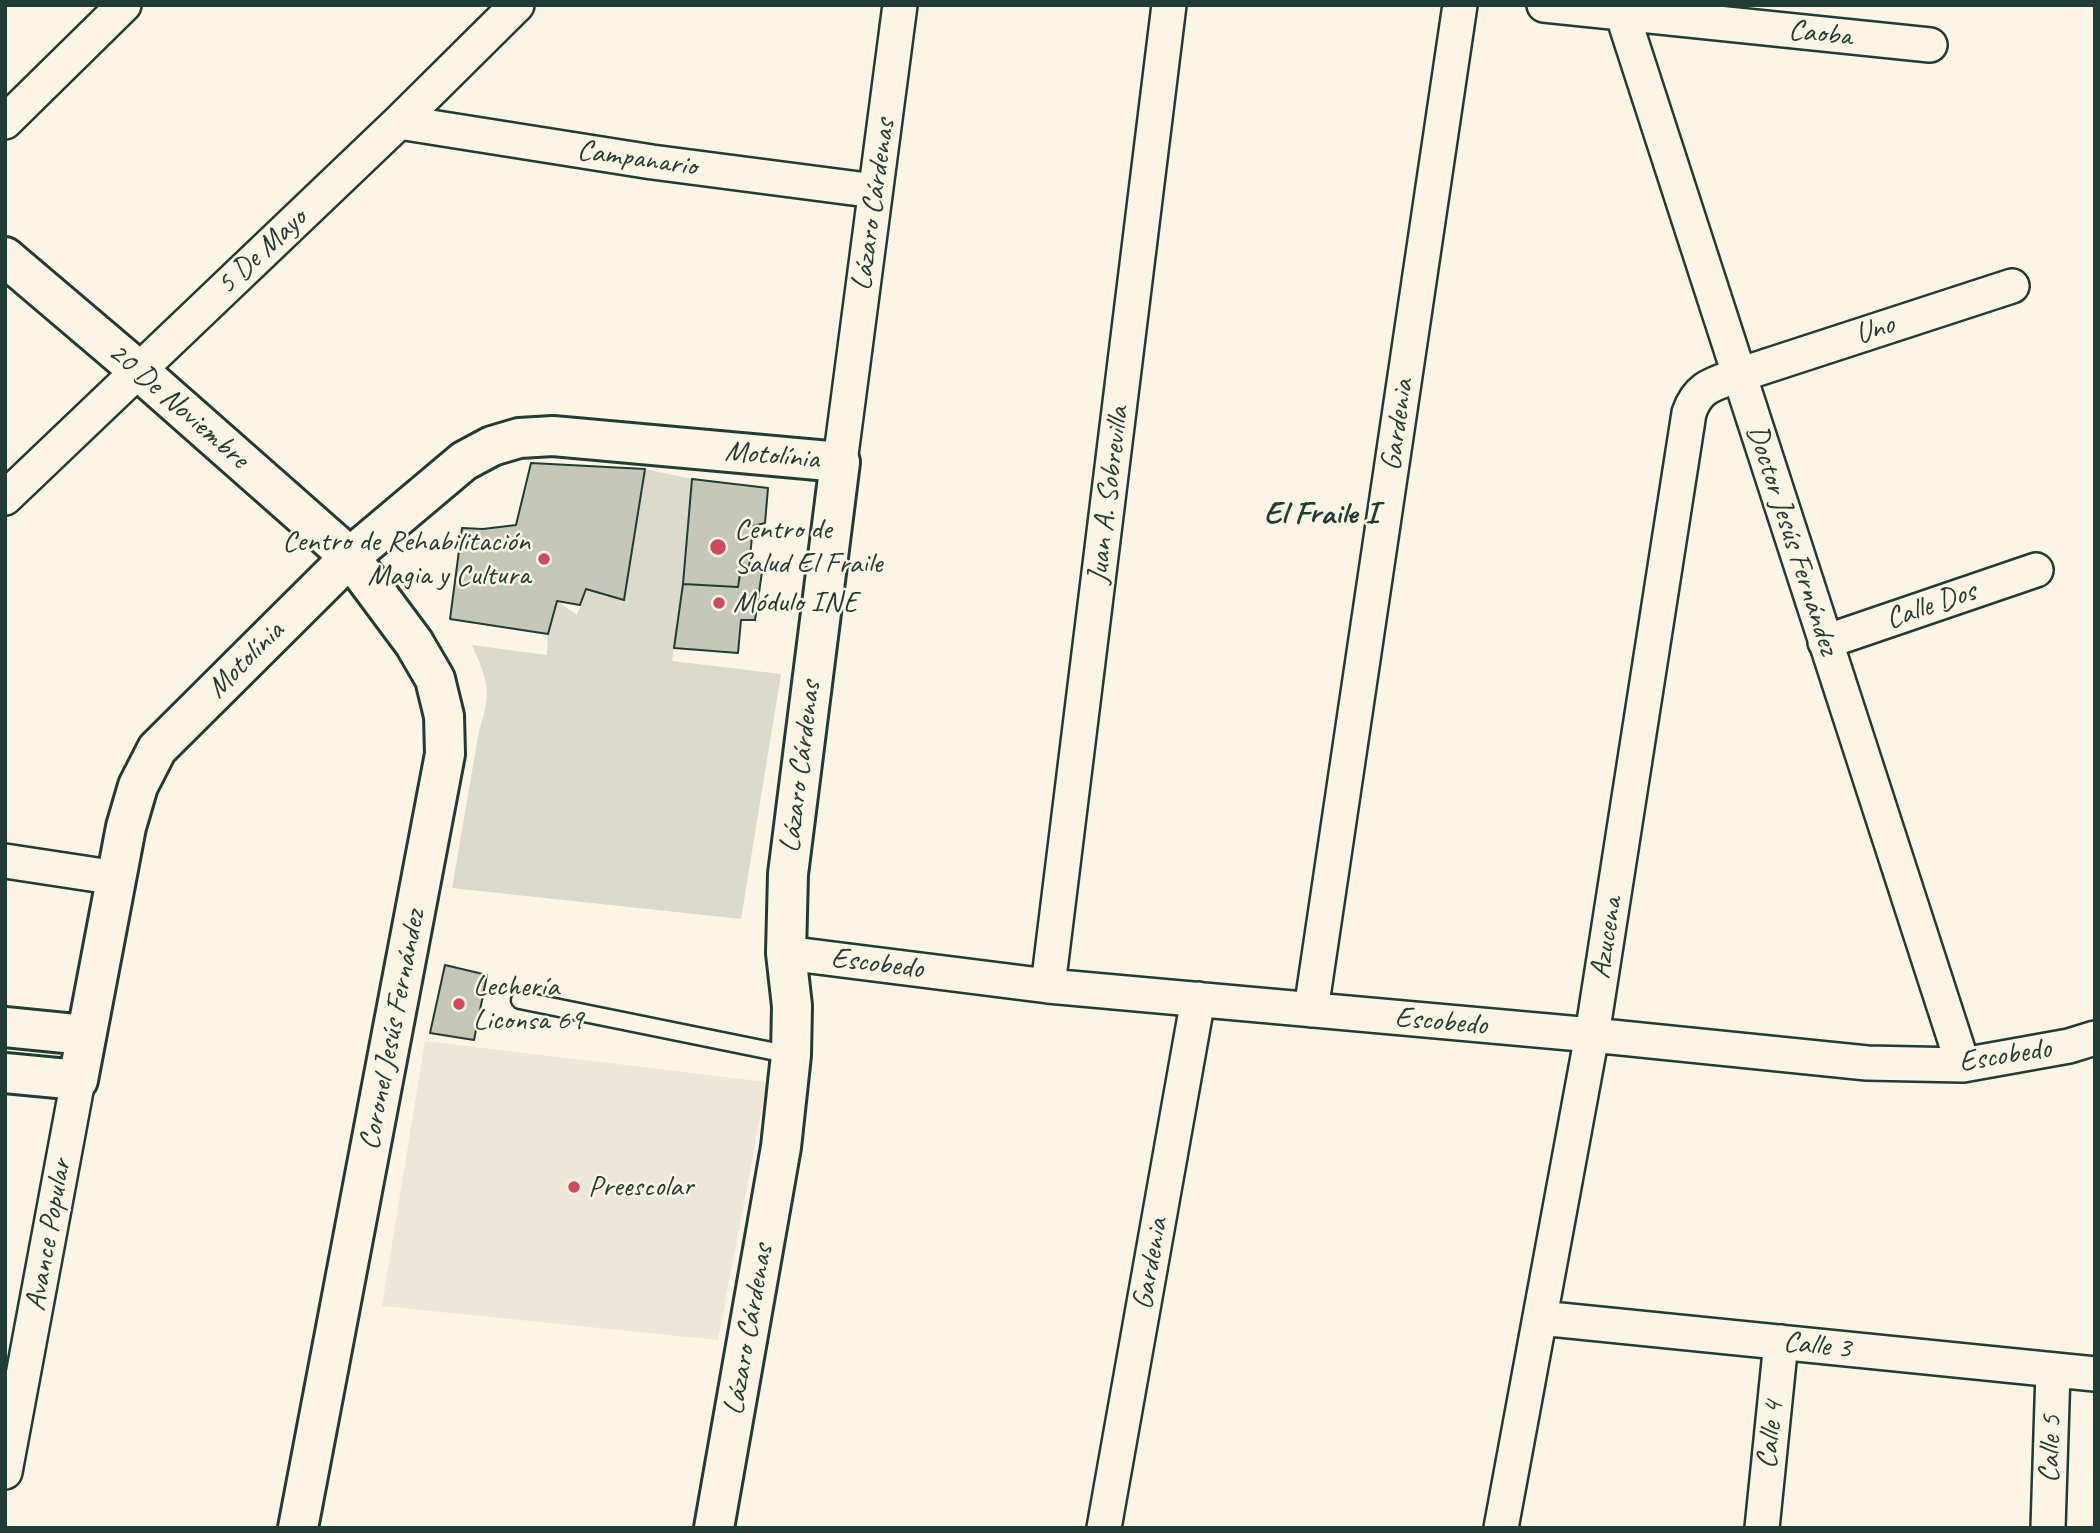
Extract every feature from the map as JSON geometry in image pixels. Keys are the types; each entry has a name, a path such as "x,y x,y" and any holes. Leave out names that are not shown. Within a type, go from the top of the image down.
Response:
{"street":[{"path":"5,122 124,5"},
{"name":"5 De Mayo","path":"5,498 399,122 517,5"},
{"name":"Lázaro Cárdenas","path":"714,1528 781,1147 791,1055 792,1006 786,953 788,874 900,5"},
{"name":"Juan A. Sobrevilla","path":"1048,986 1169,5"},
{"name":"Gardenia","path":"1311,1010 1460,5"},
{"name":"Caoba","path":"1544,5 1622,9 1930,46"},
{"name":"Doctor Jesús Fernández","path":"1622,9 1963,1065"},
{"name":"Campanario","path":"399,122 652,162 876,191"},
{"name":"20 De Noviembre","path":"5,257 351,557"},
{"name":"Uno","path":"1739,375 2012,286"},
{"name":"Azucena","path":"1501,1528 1592,1035 1689,413 1694,399 1702,390 1739,375"},
{"name":"Motolínia","path":"78,1080 126,827 138,786 157,749 351,557 464,461 492,446 519,438 553,436 840,462"},
{"name":"Coronel Jesús Fernández","path":"298,1528 445,754 444,716 435,679 414,643 351,557"},
{"name":"Calle Dos","path":"1825,642 2036,570"},
{"path":"5,861 117,878"},
{"name":"Escobedo","path":"786,953 1048,986 1592,1035 1867,1063 1963,1065 2069,1046 2095,1038"},
{"name":"Gardenia","path":"1104,1528 1198,999"},
{"path":"5,1027 85,1035"},
{"path":"5,1073 78,1080"},
{"name":"Avance Popular","path":"5,1472 78,1080"},
{"name":"Calle 3","path":"1540,1318 2095,1374"},
{"name":"Calle 4","path":"1762,1528 1781,1342"},
{"name":"Calle 5","path":"2048,1528 2053,1371"}],"lane":[{"path":"520,1000 791,1055"}],"shaded area":[{"path":"645,469 692,479 683,584 672,661 781,674 741,919 452,888 487,696 485,678 472,645 547,655 548,634 557,601 577,615 586,589 624,600"},
{"name":"Preescolar","path":"425,1041 767,1082 718,1340 382,1306"}],"building":[{"name":"Centro de Rehabilitación Magia y Cultura","path":"531,463 645,469 624,600 586,589 580,605 557,601 548,634 450,619 462,528 483,529 516,525"},
{"name":"Centro de Salud El Fraile","path":"692,479 768,488 765,523 753,526 749,568 741,568 738,587 683,584"},
{"name":"Módulo INE","path":"741,568 762,572 755,620 741,620 738,653 674,648 683,584 738,587"},
{"name":"Lechería Liconsa 69","path":"445,965 487,975 474,1040 430,1033"}],"place":[{"name":"Centro de Salud El Fraile","path":"718,547"},
{"name":"Centro de Rehabilitación Magia y Cultura","path":"544,559"},
{"name":"Módulo INE","path":"719,603"},
{"name":"Lechería Liconsa 69","path":"459,1004"},
{"name":"Preescolar","path":"574,1187"}],"district":[{"name":"El Fraile I","path":"1321,515"}]}
